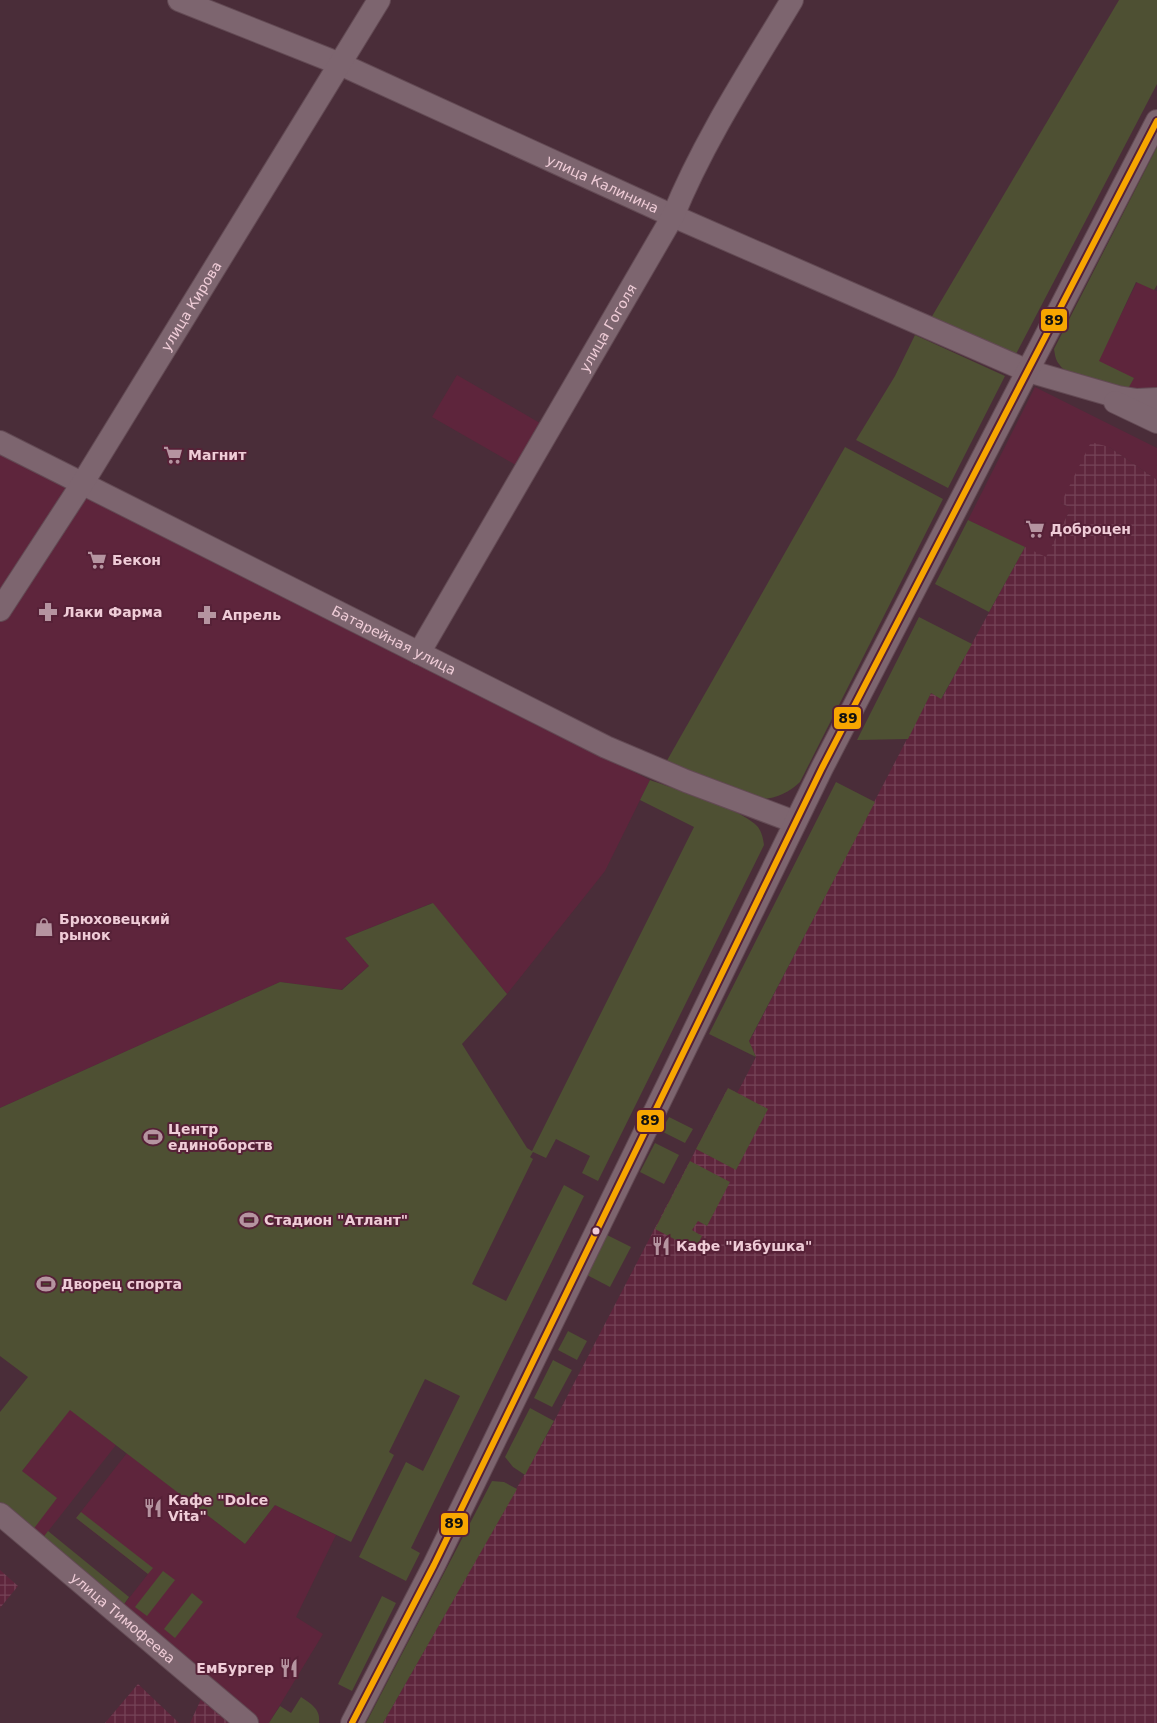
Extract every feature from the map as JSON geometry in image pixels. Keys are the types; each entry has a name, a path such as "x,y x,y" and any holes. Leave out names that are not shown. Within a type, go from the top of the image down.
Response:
{"street":[{"name":"улица Калинина","path":"179,0 340,64 673,216 1028,371 1088,389"},
{"name":"улица Кирова","path":"0,610 82,484 379,0"},
{"name":"улица Гоголя","path":"419,653 673,216 684,189 716,127 792,0"},
{"path":"352,1723 434,1565 795,822 1157,121"},
{"path":"1088,389 1129,399 1157,399"},
{"path":"1088,389 1157,422"},
{"name":"Батарейная улица","path":"0,442 631,759 795,822"},
{"name":"улица Тимофеева","path":"0,1514 247,1723"}],"shaded area":[{"path":"1137,282 1157,291 1157,395 1131,395 1098,361"},
{"path":"457,375 545,426 521,468 432,417"},
{"path":"1035,387 1157,448 1157,480 1109,447 1061,503 1071,508 1046,558 968,520"},
{"path":"1091,442 1109,447 1157,480 1157,1723 383,1723 548,1433 728,1088 737,1093 742,1084 756,1057 749,1042 931,693 942,698 1025,547 1046,557 1071,508 1061,503"},
{"path":"0,451 70,487 0,595"},
{"path":"82,494 650,780 605,871 507,994 432,903 345,938 369,966 341,990 280,982 0,1108 0,621"},
{"path":"70,1409 116,1445 42,1539 32,1531 22,1471"},
{"path":"127,1453 245,1544 275,1505 336,1535 296,1617 323,1634 269,1723 259,1723 122,1607 148,1574 76,1518"},
{"path":"0,1570 18,1586 0,1608"},
{"path":"138,1684 179,1723 105,1723"},
{"path":"202,1697 234,1723 190,1723"}],"green space":[{"path":"1119,0 1157,0 1157,84 1015,356 931,318"},
{"path":"1157,147 1157,285 1154,290 1136,282 1099,361 1134,378 1125,391 1089,382 1064,370 1055,356 1054,349"},
{"path":"915,335 1005,376 948,488 856,440 895,376"},
{"path":"845,447 943,499 800,782 781,795 759,799 665,764"},
{"path":"968,520 1025,547 989,612 935,584"},
{"path":"919,617 972,644 941,699 931,693 908,739 857,740"},
{"name":"Стадион \"Атлант\"","path":"650,780 738,813 758,827 764,845 598,1181 582,1173 590,1156 556,1139 546,1158 533,1152 530,1157 533,1159 472,1284 506,1301 564,1185 584,1196 411,1548 420,1553 406,1581 359,1557 406,1462 423,1471 460,1396 425,1379 389,1452 394,1455 351,1542 275,1505 245,1544 70,1410 22,1471 57,1498 32,1531 0,1504 0,1412 28,1377 0,1356 0,1108 280,982 342,990 369,966 345,938 433,903 507,994 462,1044 527,1148 532,1151 694,827 640,800"},
{"path":"836,782 875,802 749,1041 756,1057 709,1034"},
{"path":"728,1088 768,1109 736,1170 696,1149"},
{"path":"669,1117 693,1129 685,1143 661,1131"},
{"path":"655,1143 679,1155 664,1184 640,1172"},
{"path":"690,1161 730,1182 707,1226 698,1221 692,1230 702,1236 695,1250 655,1229"},
{"path":"607,1235 631,1247 610,1287 587,1275"},
{"path":"568,1331 587,1341 577,1360 558,1350"},
{"path":"553,1360 572,1370 552,1407 534,1398"},
{"path":"530,1408 554,1421 525,1475 513,1467 505,1457"},
{"path":"492,1481 504,1482 517,1489 383,1723 366,1723"},
{"path":"81,1512 153,1568 148,1574 76,1518"},
{"path":"48,1531 129,1597 122,1607 42,1539"},
{"path":"163,1571 175,1580 147,1616 135,1607"},
{"path":"192,1593 203,1602 175,1638 164,1629"},
{"path":"382,1596 396,1603 352,1691 338,1684"},
{"path":"301,1697 317,1710 319,1723 269,1723 280,1706 291,1713"}],"transit line":[{"name":"89","path":"352,1723 434,1565 822,768 1157,121"}],"place":[{"name":"Магнит","path":"173,455"},
{"name":"Доброцен","path":"1035,529"},
{"name":"Бекон","path":"97,560"},
{"name":"Лаки Фарма","path":"48,612"},
{"name":"Апрель","path":"207,615"},
{"name":"Брюховецкий рынок","path":"44,927"},
{"name":"Центр единоборств","path":"153,1137"},
{"name":"Стадион \"Атлант\"","path":"249,1220"},
{"name":"Кафе \"Избушка\"","path":"661,1246"},
{"name":"Дворец спорта","path":"46,1284"},
{"name":"Кафе \"Dolce Vita\"","path":"153,1508"},
{"name":"ЕмБургер","path":"289,1668"}]}
